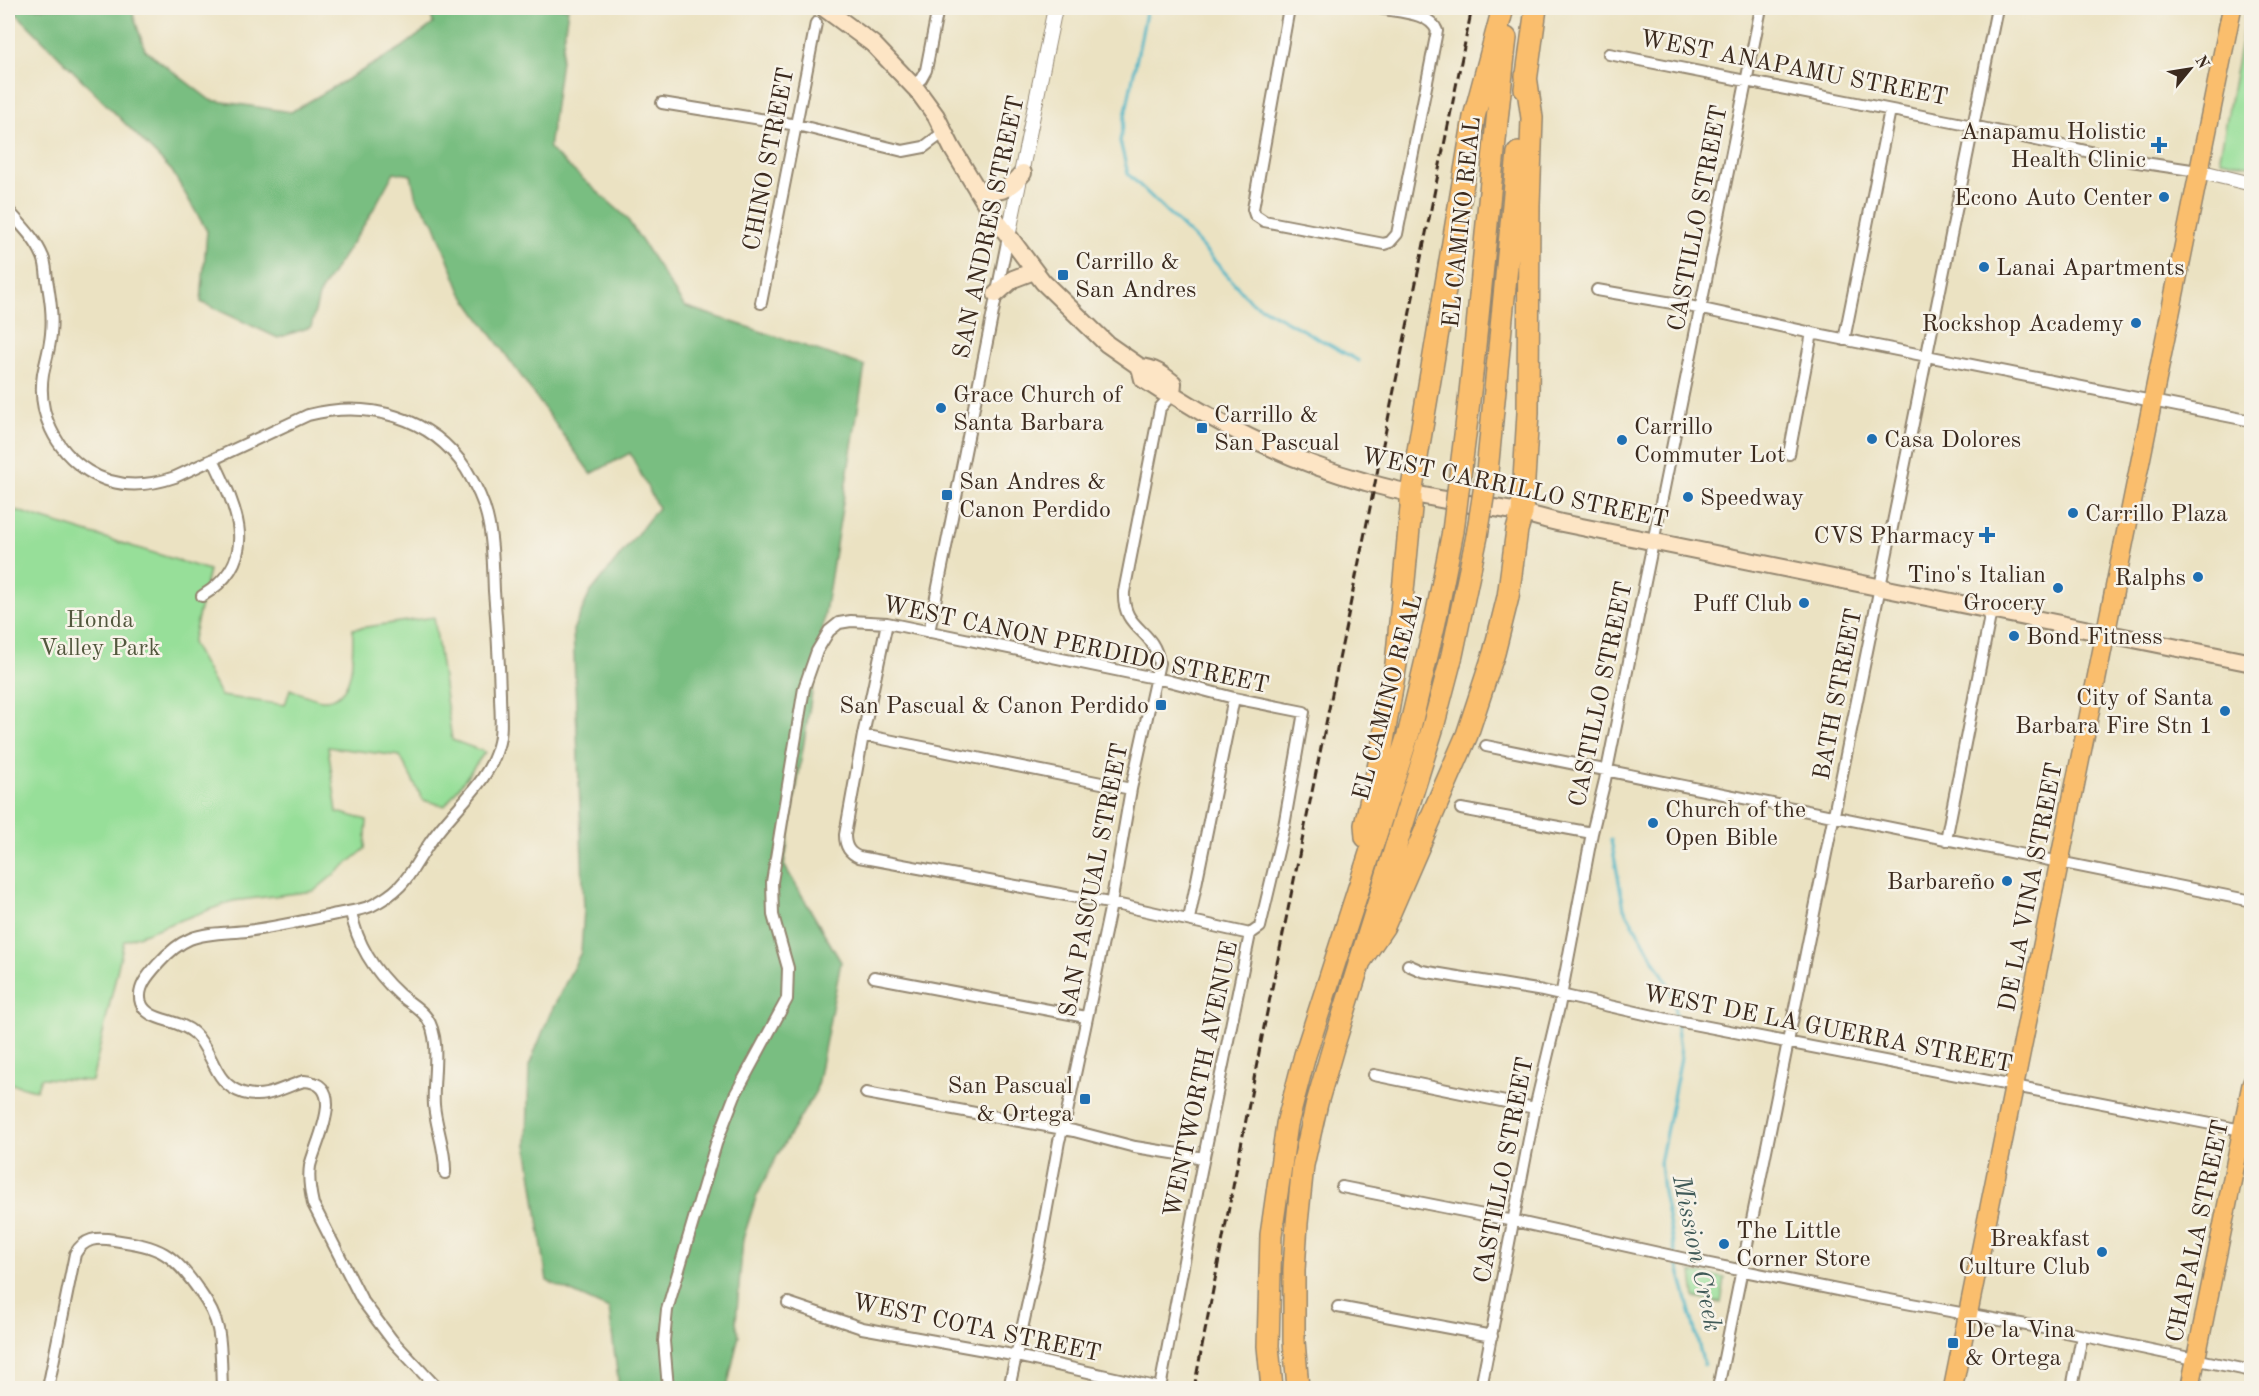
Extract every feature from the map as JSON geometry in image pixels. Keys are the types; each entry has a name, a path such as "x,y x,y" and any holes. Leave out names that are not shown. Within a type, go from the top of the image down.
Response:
{"highway":[{"path":"1367,862 1365,825 1380,759 1396,663 1411,494 1474,117 1503,8"},
{"name":"EL CAMINO REAL","path":"1272,1389 1268,1346 1270,1235 1287,1124 1303,1061 1409,732 1454,531 1468,414 1493,147 1510,8"},
{"name":"EL CAMINO REAL","path":"1298,1389 1294,1341 1294,1270 1303,1165 1317,1103 1438,709 1477,536 1487,472 1526,76 1536,8"},
{"path":"1359,963 1384,926 1477,708 1506,607 1517,530 1530,515 1529,206 1532,118 1526,76"},
{"path":"1261,1389 1268,1346"}],"main road":[{"name":"WEST CARRILLO STREET","path":"824,8 873,44 913,85 936,116 977,190 1008,237 1051,292 1107,344 1140,368 1151,368 1173,383 1172,394 1223,425 1299,460 1367,483 1411,494 1530,515 2252,663"},
{"name":"DE LA VINA STREET","path":"1953,1389 2232,8"},
{"path":"977,190 998,192 1013,184 1023,173"},
{"path":"996,294 1013,279 1034,271"},
{"name":"CHAPALA STREET","path":"2190,1389 2252,1082"}],"street":[{"path":"913,85 921,79 926,70 938,8"},
{"name":"SAN ANDRES STREET","path":"929,632 1055,8"},
{"path":"1289,8 1253,209 1255,214 1264,221 1384,244 1394,239 1396,234 1437,36 1435,26 1426,18 1380,8"},
{"name":"CASTILLO STREET","path":"1481,1389 1535,1108 1561,996 1592,832 1607,770 1761,8"},
{"name":"BATH STREET","path":"1718,1389 1997,8"},
{"name":"CHINO STREET","path":"761,303 816,24"},
{"name":"WEST ANAPAMU STREET","path":"1609,54 1973,126 2131,161 2198,171 2252,183"},
{"path":"662,102 797,125 909,151 924,147 944,132"},
{"path":"1844,340 1890,110"},
{"path":"8,210 29,234 44,257 52,310 52,331 44,372 42,399 49,425 62,448 92,474 130,485 157,484 308,415 342,409 380,412 403,419 425,430 451,451 473,480 487,516 500,672 500,738 496,755 484,776 429,843 406,880 387,897 351,912 249,931 190,939 179,944 158,964 143,982 140,999 148,1014 176,1021 193,1032 208,1052 222,1080 234,1089 255,1095 266,1095 304,1081 320,1088 326,1098 327,1111 309,1173 309,1188 313,1204 362,1300 374,1318 437,1389"},
{"path":"1597,291 1700,309 2252,421"},
{"path":"1789,454 1812,333"},
{"name":"SAN PASCUAL STREET","path":"1009,1389 1111,904 1131,789 1159,663 1157,652 1149,637 1132,623 1126,614 1124,592 1160,408 1172,394"},
{"path":"202,596 216,587 228,574 239,550 235,507 213,459"},
{"path":"1946,840 1991,611"},
{"name":"WEST CANON PERDIDO STREET","path":"668,1389 664,1341 667,1310 716,1144 735,1095 787,999 789,973 774,915 773,869 804,688 817,651 829,631 839,623 850,621 887,623 1155,678 1234,698 1304,712"},
{"path":"887,623 845,835 847,846 854,855 1189,919 1250,934"},
{"path":"1189,919 1234,698"},
{"name":"WENTWORTH AVENUE","path":"1160,1388 1250,934 1260,927 1272,882 1304,712"},
{"path":"863,735 1131,789"},
{"path":"1486,746 2252,902"},
{"path":"1461,809 1592,832"},
{"path":"351,912 358,939 379,972 392,988 421,1011 431,1027 435,1045 434,1103 444,1152 445,1173"},
{"name":"WEST DE LA GUERRA STREET","path":"1408,965 1422,971 1561,996 1667,1019 2242,1130"},
{"path":"874,977 1086,1017"},
{"path":"1374,1075 1535,1108"},
{"path":"866,1093 1063,1130 1135,1148 1204,1158"},
{"path":"1342,1186 1862,1295 1968,1313 2252,1371"},
{"path":"48,1389 73,1259 81,1245 96,1238 152,1247 173,1259 184,1269 208,1304 218,1326 222,1389"},
{"name":"WEST COTA STREET","path":"788,1303 862,1328 1015,1356 1160,1388"},
{"path":"1338,1307 1492,1336"},
{"path":"2072,1389 2082,1336"}],"green space":[{"path":"11,8 131,8 145,50 210,100 291,112 401,48 433,24 430,8 568,8 549,149 626,217 684,306 865,366 784,865 841,962 816,1091 778,1154 756,1198 743,1239 736,1322 739,1335 727,1388 619,1388 609,1309 547,1281 527,1144 529,1066 550,1014 581,952 584,910 573,630 590,593 658,508 630,453 591,474 461,292 434,223 416,198 411,175 394,172 369,217 320,292 311,327 278,338 201,302 207,231 172,171"},
{"path":"2247,8 2252,8 2251,166 2221,160 2220,156"},
{"name":"Honda Valley Park","path":"8,508 209,570 192,643 221,696 285,705 290,689 322,700 335,697 343,691 351,672 353,629 434,617 452,740 485,752 445,806 423,800 400,756 328,747 337,812 367,820 365,849 314,891 233,901 124,941 92,1081 41,1078 36,1090 8,1083"},
{"path":"1692,1272 1725,1278 1721,1303 1695,1298"}],"waterway":[{"path":"1147,8 1120,141 1128,174 1195,239 1250,301 1359,361"},
{"name":"Mission Creek","path":"1611,840 1624,908 1667,982 1673,998 1681,1057 1660,1163 1675,1253"},
{"name":"Mission Creek","path":"1676,1259 1704,1365"}],"railway":[{"path":"1194,1388 1263,1032 1472,8"}],"place":[{"name":"Anapamu Holistic Health Clinic","path":"2159,145"},
{"name":"Econo Auto Center","path":"2164,197"},
{"name":"Lanai Apartments","path":"1984,267"},
{"name":"Carrillo & San Andres","path":"1063,275"},
{"name":"Rockshop Academy","path":"2136,323"},
{"name":"Grace Church of Santa Barbara","path":"941,408"},
{"name":"Carrillo & San Pascual","path":"1202,428"},
{"name":"Casa Dolores","path":"1872,439"},
{"name":"Carrillo Commuter Lot","path":"1622,440"},
{"name":"San Andres & Canon Perdido","path":"947,495"},
{"name":"Speedway","path":"1688,497"},
{"name":"Carrillo Plaza","path":"2073,513"},
{"name":"CVS Pharmacy","path":"1987,535"},
{"name":"Ralphs","path":"2198,577"},
{"name":"Tino's Italian Grocery","path":"2058,588"},
{"name":"Puff Club","path":"1804,603"},
{"name":"Bond Fitness","path":"2014,636"},
{"name":"San Pascual & Canon Perdido","path":"1161,705"},
{"name":"City of Santa Barbara Fire Stn 1","path":"2225,711"},
{"name":"Church of the Open Bible","path":"1653,823"},
{"name":"Barbareño","path":"2007,881"},
{"name":"San Pascual & Ortega","path":"1085,1099"},
{"name":"The Little Corner Store","path":"1724,1244"},
{"name":"Breakfast Culture Club","path":"2102,1252"},
{"name":"De la Vina & Ortega","path":"1953,1343"}]}
